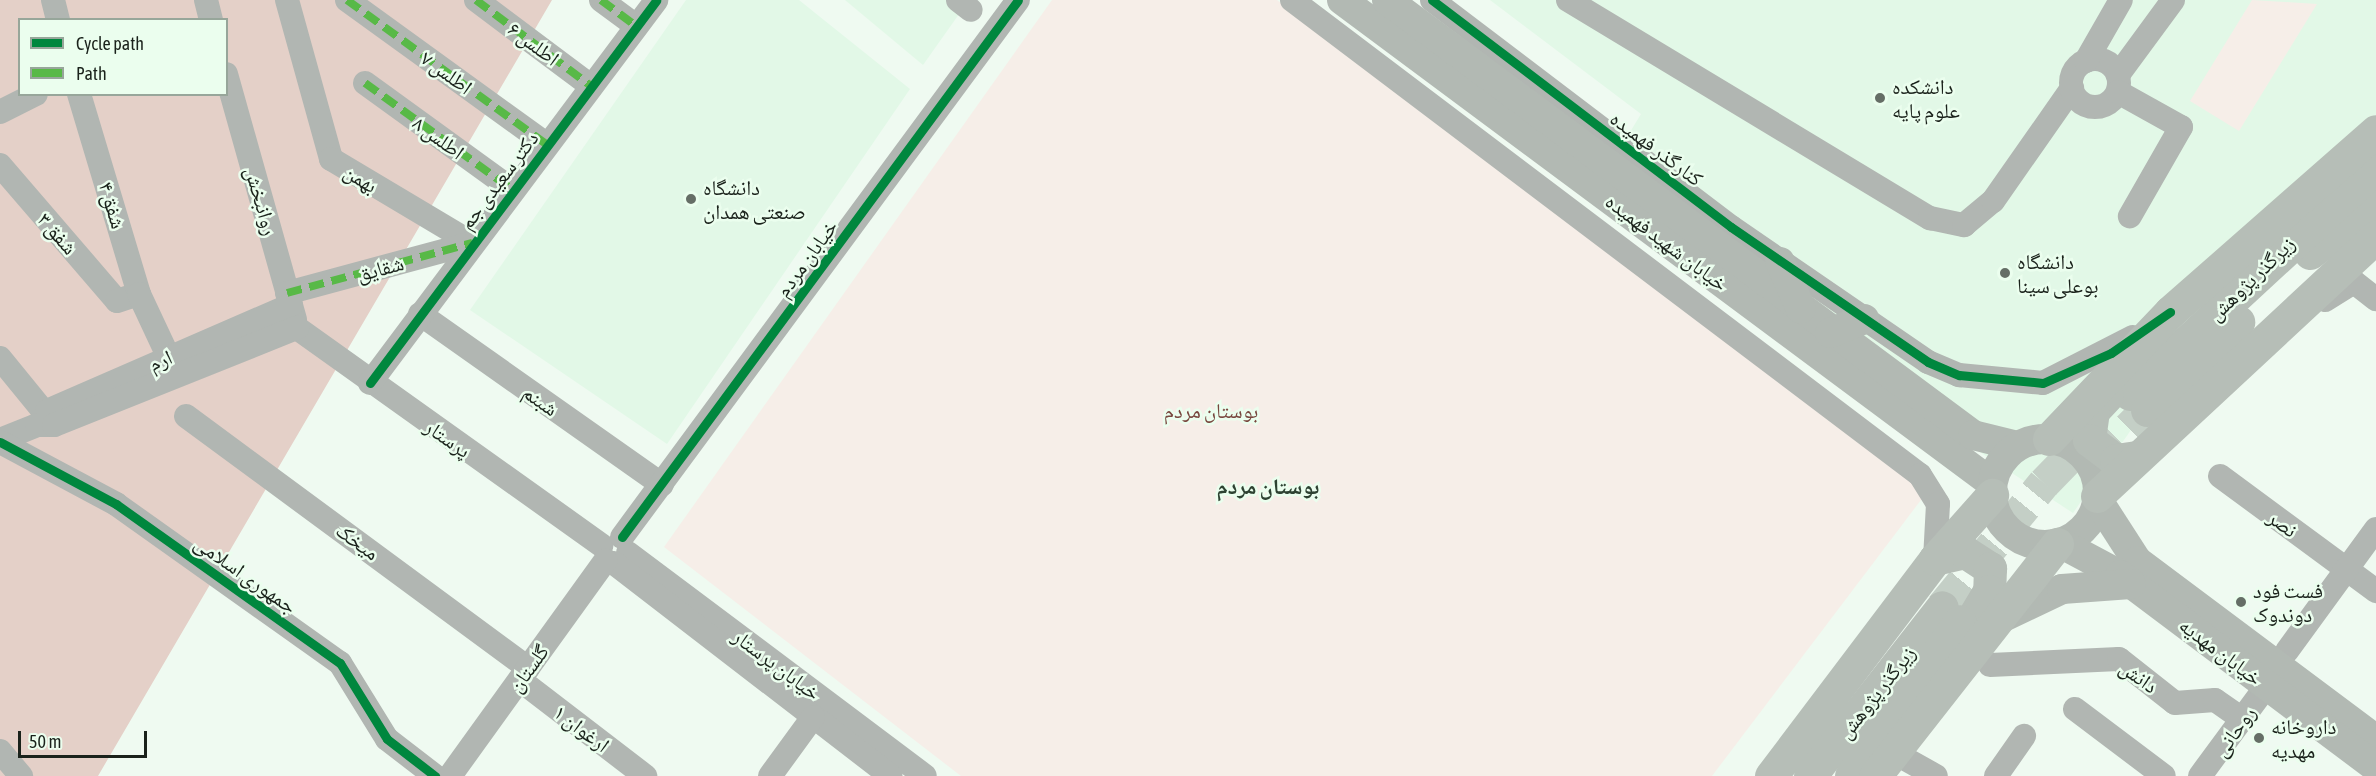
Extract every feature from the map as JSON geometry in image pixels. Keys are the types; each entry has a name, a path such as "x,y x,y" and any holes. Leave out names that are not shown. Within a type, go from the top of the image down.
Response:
{"highway":[{"path":"2049,439 2170,312 2376,130"},
{"name":"زیرگذر پژوهش","path":"2376,167 2138,402 2324,239 2376,200"},
{"path":"2097,498 2240,360 2376,237"},
{"path":"2138,457 2105,456 2089,440 2088,426 2093,411 2134,367 2139,346"},
{"path":"1772,776 1935,558 1992,489"},
{"path":"1884,764 1992,622 2059,543"},
{"path":"1913,725 1992,582 1986,561 1975,554 1935,558"},
{"name":"زیرگذر پژوهش","path":"1810,776 1951,614 1851,776"}],"main road":[{"name":"خیابان شهید فهمیده","path":"1342,0 1992,489"},
{"name":"خیابان شهید فهمیده","path":"1388,0 1830,333 1973,435 2017,446"},
{"path":"1780,262 1802,312"},
{"path":"1830,333 1864,320"},
{"path":"2049,439 2079,452 2096,480 2097,498 2085,526 2059,543 2024,541 2010,532 1992,489 1997,469 2017,446 2049,439"},
{"name":"خیابان مهدیه","path":"2097,498 2137,561 2376,740"},
{"name":"خیابان مهدیه","path":"2059,543 2132,584 2376,767"},
{"path":"1992,622 2062,589 2132,584"}],"street":[{"path":"53,0 58,18"},
{"path":"206,0 210,18"},
{"name":"بهمن","path":"287,0 330,159 472,243"},
{"name":"اطلس ۷","path":"347,0 547,145"},
{"name":"اطلس ۶","path":"476,0 591,86"},
{"path":"601,0 636,26"},
{"name":"دکتر سعیدی جم","path":"369,382 656,0"},
{"name":"خیابان مردم","path":"614,552 1018,0"},
{"path":"1292,0 1920,475 1938,504 1935,558"},
{"name":"کنارگذر فهمیده","path":"1432,0 1780,262 1928,362 1959,375 2043,383 2111,353 2170,312"},
{"path":"1568,0 1930,218 1965,225 1993,201 2072,88 2074,72 2085,61 2121,0"},
{"path":"2072,88 2080,101 2094,107 2109,104 2118,83 2173,0"},
{"path":"2085,61 2101,60 2118,83 2181,128 2130,216"},
{"name":"روانبخش","path":"228,81 297,328"},
{"name":"اطلس ۸","path":"366,83 513,190"},
{"path":"0,112 32,96"},
{"name":"شفق ۴","path":"80,96 128,297"},
{"name":"شفق ۳","path":"0,165 128,297"},
{"name":"شقایق","path":"289,299 472,243"},
{"path":"2240,360 2350,283 2372,294"},
{"path":"128,297 168,356"},
{"name":"ارم","path":"0,441 168,356 289,299"},
{"name":"شبنم","path":"420,314 662,485"},
{"name":"ارم","path":"41,419 54,425 297,328"},
{"name":"پرستار","path":"297,328 369,382 614,552"},
{"path":"0,358 41,419"},
{"name":"میخک","path":"186,416 524,674"},
{"name":"جمهوری اسلامی","path":"0,441 116,504 340,663 387,739 435,776"},
{"name":"نصر","path":"2220,476 2376,591"},
{"path":"2287,651 2376,530"},
{"name":"گلستان","path":"450,776 614,552"},
{"name":"خیابان پرستار","path":"614,552 813,717 891,776"},
{"name":"خیابان پرستار","path":"614,552 925,776"},
{"name":"دانش","path":"1990,665 2119,659 2175,703 2215,700 2242,719"},
{"name":"ارغوان ۱","path":"524,674 645,776"},
{"name":"روحانی","path":"2200,776 2267,686"},
{"path":"2075,710 2164,776"},
{"path":"770,776 813,717"},
{"path":"1996,776 2024,736"},
{"path":"0,751 21,776"},
{"path":"1884,764 1936,776"}],"shaded area":[{"path":"0,0 552,0 98,776 0,776"},
{"name":"دانشگاه صنعتی همدان","path":"686,0 799,0 910,89 667,444 470,310"},
{"path":"845,0 969,0 923,65"},
{"name":"دانشگاه بوعلی سینا","path":"1490,0 2376,0 2376,191 2184,354 2073,513 1931,420 1602,178 1641,114"}],"green space":[{"name":"بوستان مردم","path":"1052,0 1277,0 1927,492 1712,776 961,776 664,547"},
{"path":"2252,0 2317,4 2239,131 2190,101"}],"tunnel":[{"path":"2094,462 2147,410"},
{"path":"1942,607 2044,483 2108,417"}],"marked path":[{"path":"347,0 547,145"},
{"path":"476,0 591,86"},
{"path":"601,0 636,26"},
{"path":"365,83 513,190"},
{"path":"287,293 472,243"}],"cycle path":[{"path":"370,383 656,0"},
{"path":"622,537 1018,0"},
{"path":"1432,0 1731,227 1928,362 1959,375 2043,383 2111,353 2170,312"},
{"path":"0,442 116,504 340,663 387,739 435,776"}],"place":[{"name":"دانشکده علوم پایه","path":"1880,98"},
{"name":"دانشگاه صنعتی همدان","path":"691,199"},
{"name":"دانشگاه بوعلی سینا","path":"2005,273"},
{"name":"فست فود دوندوک","path":"2241,602"},
{"name":"داروخانه مهدیه","path":"2259,738"}],"district":[{"name":"بوستان مردم","path":"1268,487"}]}
